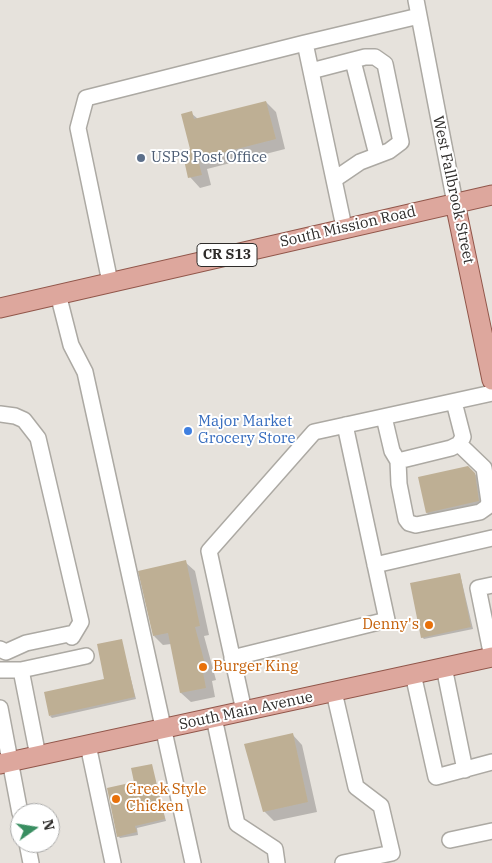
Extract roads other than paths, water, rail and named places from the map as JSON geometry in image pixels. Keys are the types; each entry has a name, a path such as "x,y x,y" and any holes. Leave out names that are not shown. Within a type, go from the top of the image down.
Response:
{"main road":[{"name":"South Mission Road","path":"0,308 492,195"},
{"name":"West Fallbrook Street","path":"455,203 492,380"},
{"name":"South Main Avenue","path":"5,763 492,657"}],"street":[{"name":"West Fallbrook Street","path":"416,0 455,203"},
{"path":"110,282 78,128 86,98 419,16"},
{"path":"305,43 344,228"},
{"path":"311,71 375,57 385,64 401,142 389,151 360,162 335,179"},
{"path":"353,61 377,155"},
{"path":"58,294 71,345 84,372 193,863"},
{"path":"244,711 209,552 314,432 492,394"},
{"path":"398,461 460,444 463,437 454,402"},
{"path":"0,414 15,416 24,420 38,438 80,622 72,636 69,634 26,643 6,652 0,649"},
{"path":"384,417 392,451 398,461 396,471 406,519 409,524 416,525 480,512 487,507 489,491 484,468 460,444"},
{"path":"232,658 387,620 345,425"},
{"path":"375,565 492,538"},
{"path":"492,585 478,588 492,657"},
{"path":"0,670 21,670 86,656"},
{"path":"444,667 465,770"},
{"path":"21,670 38,756"},
{"path":"413,674 436,777 492,762"},
{"path":"334,692 356,787 381,806 392,853 343,863"},
{"path":"0,708 5,763 17,803"},
{"path":"214,718 237,824 275,849 278,863"},
{"path":"88,745 113,863"},
{"path":"450,840 492,831"}],"place":[{"name":"USPS Post Office","path":"141,158"},
{"name":"Major Market Grocery Store","path":"188,431"},
{"name":"Denny's","path":"429,625"},
{"name":"Burger King","path":"203,667"},
{"name":"Greek Style Chicken","path":"116,799"}]}
